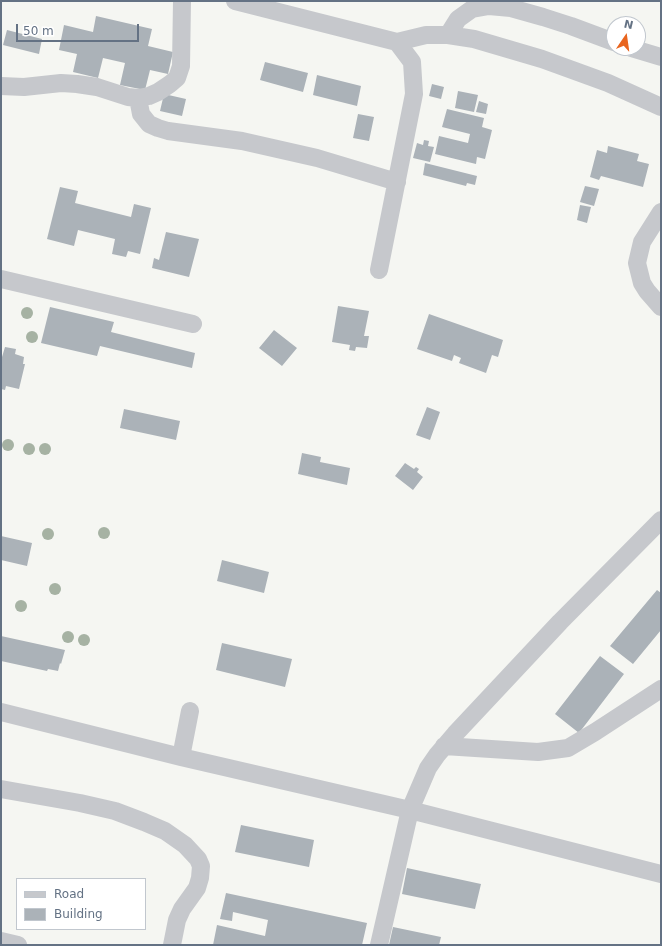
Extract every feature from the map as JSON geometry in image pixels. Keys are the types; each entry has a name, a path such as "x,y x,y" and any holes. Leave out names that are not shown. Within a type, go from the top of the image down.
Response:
{"street":[{"path":"1,86 24,87 77,84 97,87 128,97 138,98 149,96 158,92 176,78 181,66 182,1"},
{"path":"235,1 397,42 426,35 448,35 474,39 542,59 608,83 661,107"},
{"path":"448,35 458,19 472,9 489,6 511,8 543,17 606,39"},
{"path":"379,270 414,94 412,62 397,42"},
{"path":"646,52 661,57"},
{"path":"138,98 141,114 149,124 158,128 168,131 242,141 287,151 317,158 397,182"},
{"path":"661,212 642,242 637,263 642,283 647,291 661,306"},
{"path":"1,279 193,324"},
{"path":"379,945 410,810 428,768 444,746 560,622 661,520"},
{"path":"444,746 538,752 568,748 661,689"},
{"path":"181,757 190,711"},
{"path":"1,712 181,757 410,810 661,874"},
{"path":"1,789 80,803 115,811 165,831 185,846 198,859 201,866 200,878 197,888 182,909 177,920 172,945"},
{"path":"1,941 18,945"}],"building":[{"path":"96,16 152,29 148,46 173,52 168,74 150,70 145,90 120,85 125,63 103,58 98,78 73,72 77,54 59,50 64,25 93,32"},
{"path":"7,30 42,39 39,54 3,45"},
{"path":"265,62 308,73 303,92 260,80"},
{"path":"317,75 361,86 357,106 313,95"},
{"path":"432,84 444,87 441,99 429,96"},
{"path":"458,91 478,95 474,112 455,108"},
{"path":"164,94 186,99 182,116 160,111"},
{"path":"479,101 488,104 486,114 476,112"},
{"path":"447,109 484,118 482,127 492,130 485,159 477,157 476,164 435,154 439,136 468,143 470,134 442,127"},
{"path":"358,114 374,117 369,141 353,138"},
{"path":"424,140 429,141 428,146 434,147 430,162 413,158 417,143 423,145"},
{"path":"608,146 639,154 637,161 649,164 643,187 601,176 599,180 590,177 597,150 607,153"},
{"path":"425,163 477,176 475,185 467,183 466,186 423,175"},
{"path":"585,186 599,189 594,206 580,202"},
{"path":"60,187 78,191 75,203 131,217 134,204 151,208 140,254 128,251 126,257 112,254 115,239 78,230 74,246 47,239"},
{"path":"580,205 591,207 587,223 577,220"},
{"path":"166,232 199,239 189,277 152,268 154,258 159,260"},
{"path":"338,306 369,311 364,336 369,336 367,348 356,347 355,351 349,350 350,345 332,342"},
{"path":"50,307 114,322 111,332 195,353 192,368 100,346 97,356 41,343"},
{"path":"429,314 503,340 498,357 492,355 486,373 459,363 461,358 454,355 452,361 417,349"},
{"path":"274,330 297,348 282,366 259,348"},
{"path":"5,347 16,349 15,354 24,357 23,364 25,364 19,389 6,386 5,390 1,389 1,356 2,357"},
{"path":"427,407 440,412 430,440 416,435"},
{"path":"124,409 180,421 176,440 120,428"},
{"path":"302,453 321,457 320,462 350,468 347,485 298,474"},
{"path":"405,463 414,469 416,467 419,469 417,472 423,477 413,490 395,476"},
{"path":"1,536 32,543 27,566 1,560"},
{"path":"222,560 269,572 264,593 217,581"},
{"path":"657,590 661,593 661,630 633,664 610,646"},
{"path":"1,636 65,650 58,671 48,669 47,671 1,661"},
{"path":"222,643 292,659 285,687 216,670"},
{"path":"600,656 624,674 579,733 555,714"},
{"path":"241,825 314,840 309,867 235,852"},
{"path":"407,868 481,884 475,909 402,894"},
{"path":"226,893 367,923 362,945 213,945 217,925 265,936 268,920 233,912 232,921 220,919"},
{"path":"393,927 441,937 439,945 389,945"}]}
